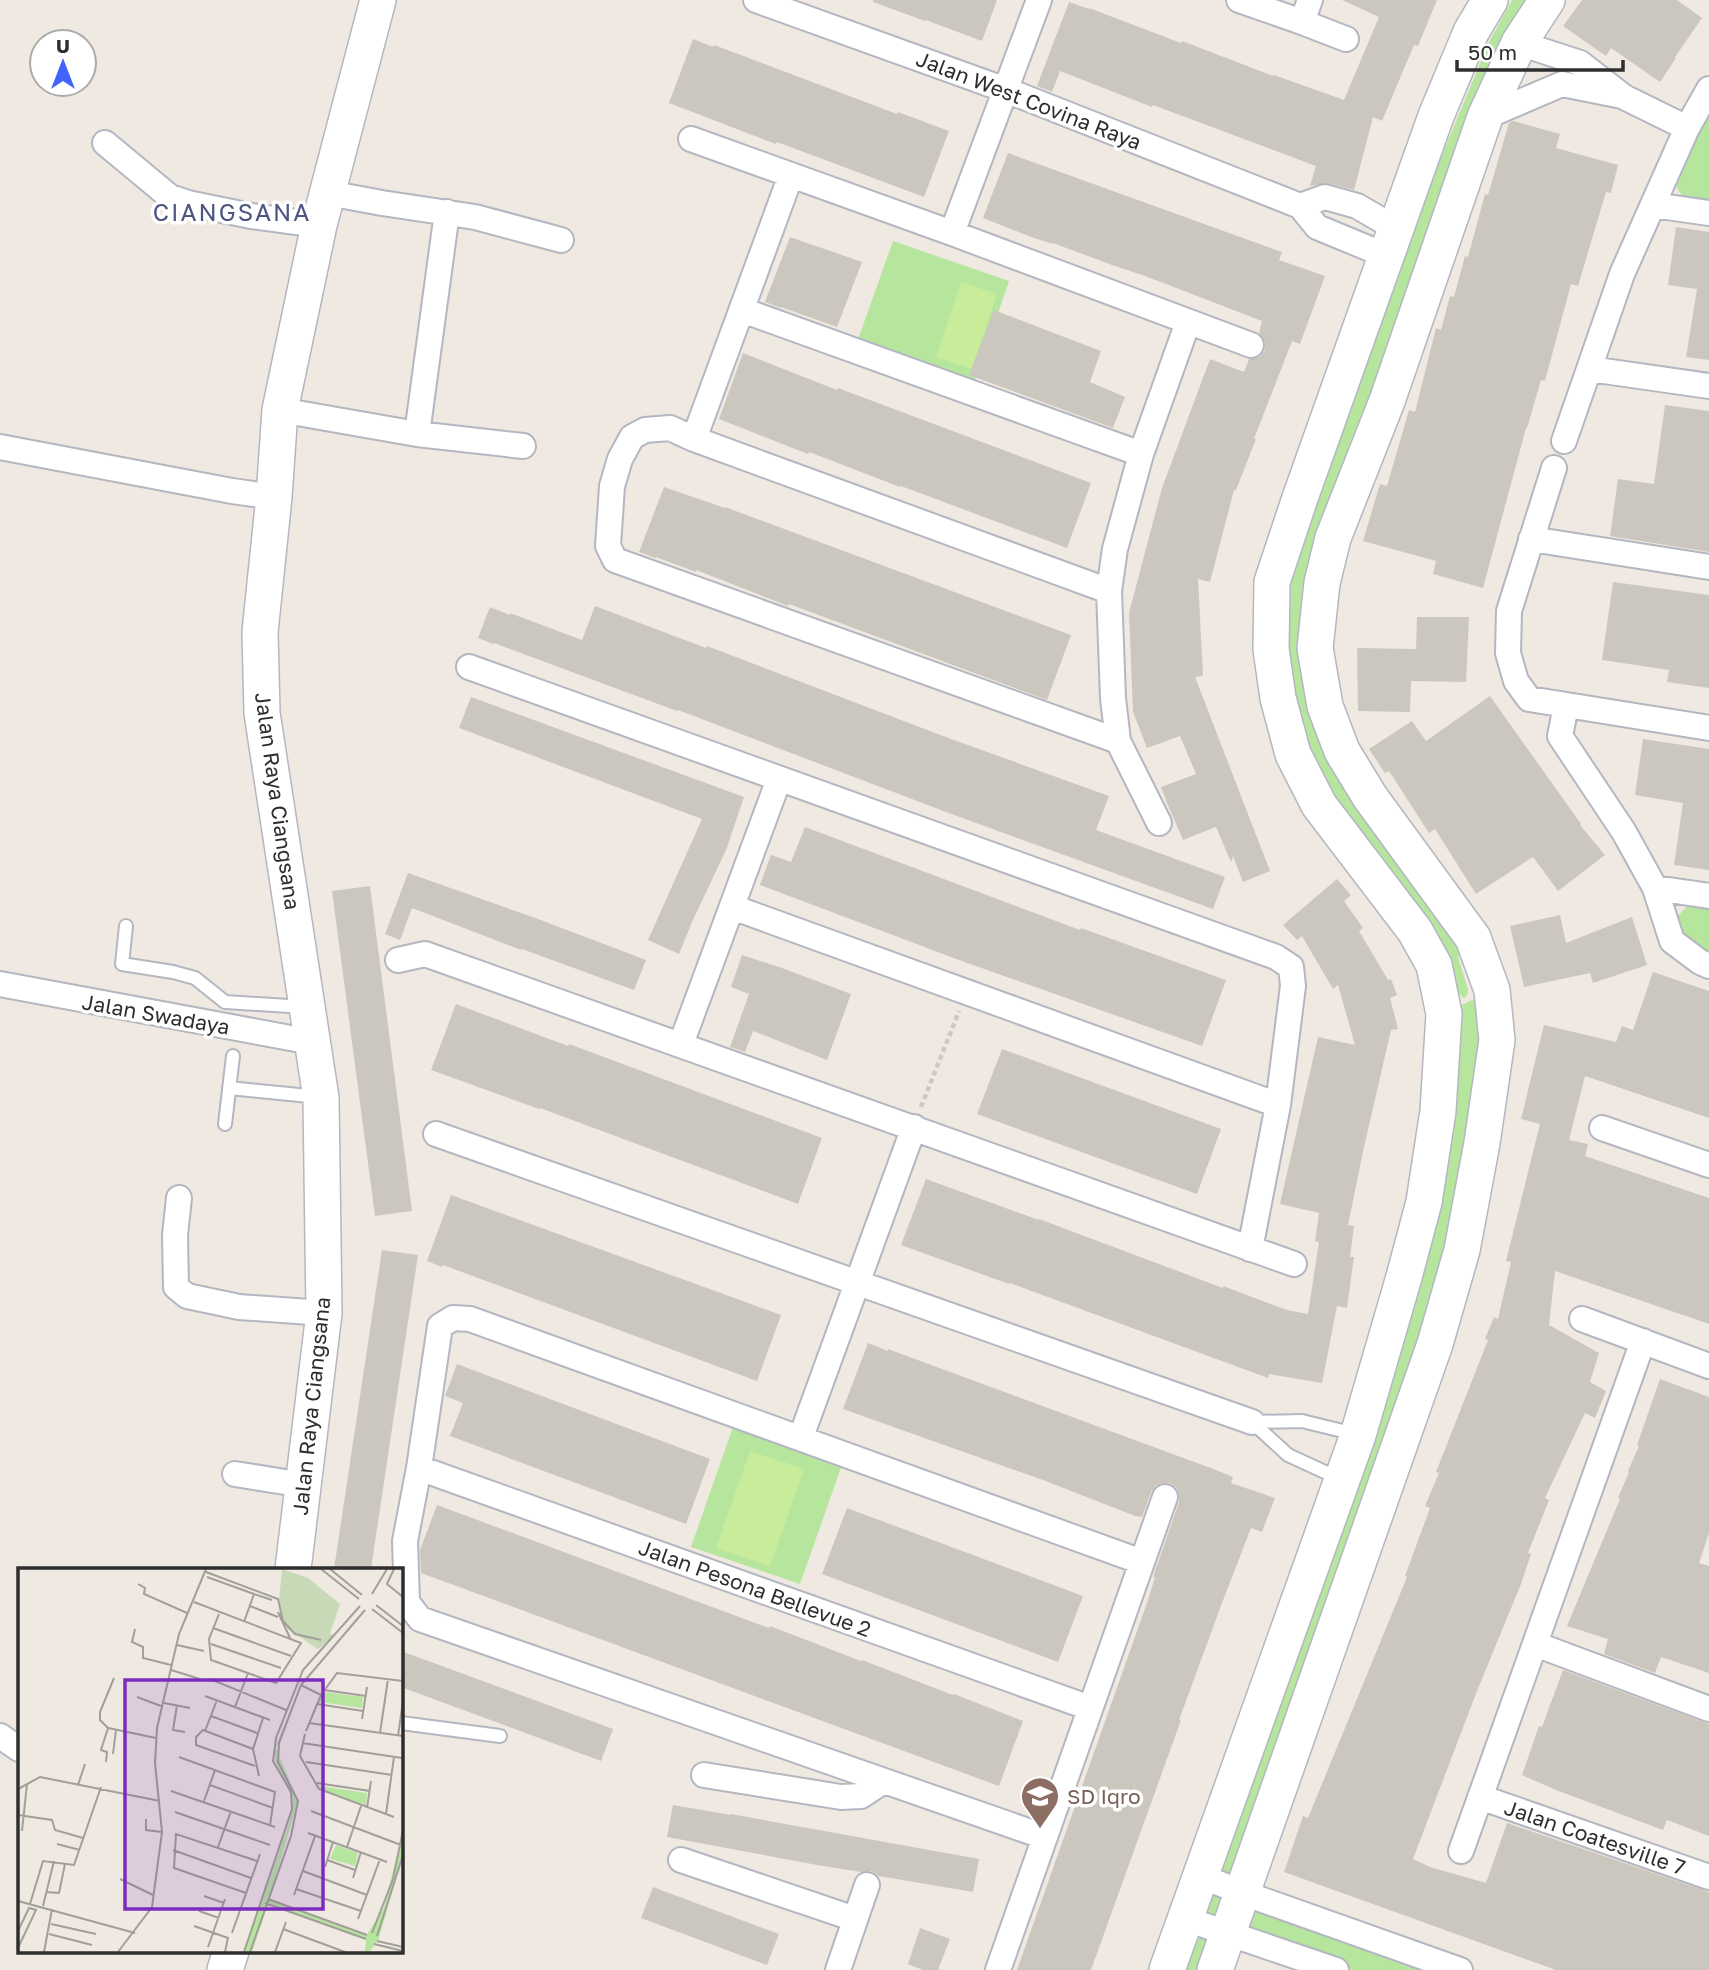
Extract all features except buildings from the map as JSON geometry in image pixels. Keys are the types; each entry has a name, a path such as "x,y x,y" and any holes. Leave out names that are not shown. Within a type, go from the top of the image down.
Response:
{"street":[{"name":"Jalan Raya Ciangsana","path":"293,1568 324,1314 321,1098 262,713 260,632 274,497 279,410 324,209 378,0"},
{"name":"Jalan West Covina Raya","path":"756,0 1006,90 1300,206 1317,227 1391,242"},
{"path":"953,233 1039,0"},
{"path":"1239,0 1306,11 1346,39"},
{"path":"1167,1970 1358,1435 1424,1202 1438,1111 1444,1014 1434,965 1415,931 1320,805 1293,754 1278,698 1271,649 1272,582 1436,116 1472,32 1490,0"},
{"path":"1215,1970 1435,1344 1462,1250 1482,1143 1497,1040 1492,990 1473,937 1370,797 1342,751 1325,706 1315,648 1322,583 1333,538 1387,401 1485,117 1519,43 1547,0"},
{"path":"1519,43 1580,63 1624,97 1688,128"},
{"path":"1485,117 1562,83 1624,97"},
{"path":"1564,441 1622,274 1688,128 1709,89"},
{"path":"691,139 953,233 1251,345"},
{"path":"105,143 170,197 188,203 251,216 382,203 475,217 561,240"},
{"path":"694,439 791,175"},
{"path":"1300,206 1325,197 1357,206 1391,242"},
{"path":"1653,205 1709,213"},
{"path":"416,434 447,212"},
{"path":"742,310 1141,454"},
{"path":"1159,823 1118,741 1113,698 1109,591 1115,549 1141,454 1188,322"},
{"path":"1590,369 1709,386"},
{"path":"279,410 416,434 523,446"},
{"path":"1109,591 670,428 645,430 632,438 620,459 612,486 608,546 615,561 1118,741"},
{"path":"0,447 274,497"},
{"path":"1554,468 1509,611 1508,653 1516,681 1529,699 1709,728"},
{"path":"1531,539 1709,567"},
{"path":"469,667 1276,957 1291,967 1293,986 1278,1105 1250,1249"},
{"path":"1566,706 1560,736 1624,832 1655,888 1672,941 1700,962 1709,965"},
{"path":"681,1044 779,779"},
{"path":"1655,888 1709,896"},
{"path":"732,907 1278,1105"},
{"path":"398,960 425,954 1294,1264"},
{"name":"Jalan Swadaya","path":"0,984 312,1042"},
{"path":"1444,1014 1492,990"},
{"path":"801,1437 914,1127"},
{"path":"1602,1128 1709,1165"},
{"path":"436,1134 1252,1422"},
{"path":"179,1198 175,1235 176,1287 187,1296 239,1307 324,1314"},
{"path":"1045,1837 420,1619 407,1602 405,1541 440,1326 453,1318 470,1319 1142,1562"},
{"path":"1582,1319 1709,1366"},
{"path":"1461,1851 1643,1341"},
{"name":"Jalan Pesona Bellevue 2","path":"419,1468 1090,1708"},
{"path":"235,1474 304,1485"},
{"path":"998,1970 1165,1497"},
{"path":"1535,1644 1709,1709"},
{"path":"0,1736 18,1748"},
{"path":"704,1775 841,1797 861,1796 882,1782"},
{"name":"Jalan Coatesville 7","path":"1480,1797 1709,1877"},
{"path":"681,1860 855,1919"},
{"path":"1201,1876 1460,1970"},
{"path":"838,1970 867,1885"},
{"path":"1186,1919 1336,1970"},
{"path":"225,1970 231,1952"}],"lane":[{"path":"126,926 122,964 195,978 225,1002 308,1008"},
{"path":"225,1124 233,1056"},
{"path":"229,1088 321,1098"},
{"path":"1252,1422 1302,1421 1358,1435"},
{"path":"1252,1422 1288,1455 1341,1479"},
{"path":"402,1723 500,1736"}],"path":[{"path":"914,1127 967,992"}],"green space":[{"path":"1512,0 1531,0 1305,646 1465,951 1458,957 1468,990 1467,996 1463,998 1458,992 1449,958 1352,821 1325,780 1309,746 1294,694 1289,646 1291,581 1417,215 1489,42"},
{"path":"1709,111 1709,203 1686,198 1679,192 1674,179"},
{"path":"893,241 1009,281 972,389 855,348"},
{"path":"961,282 997,294 972,369 936,357"},
{"path":"1709,904 1709,955 1680,933 1678,916 1688,905"},
{"path":"1492,990 1476,1174 1243,1893 1456,1970 1336,1970 1230,1933 1218,1970 1167,1970 1388,1332 1444,1014"},
{"path":"734,1424 843,1462 800,1584 691,1547"},
{"path":"750,1451 804,1469 770,1566 716,1548"}],"place":[{"name":"SD Iqro","path":"1040,1830"}],"district":[{"name":"CIANGSANA","path":"232,211"}]}
